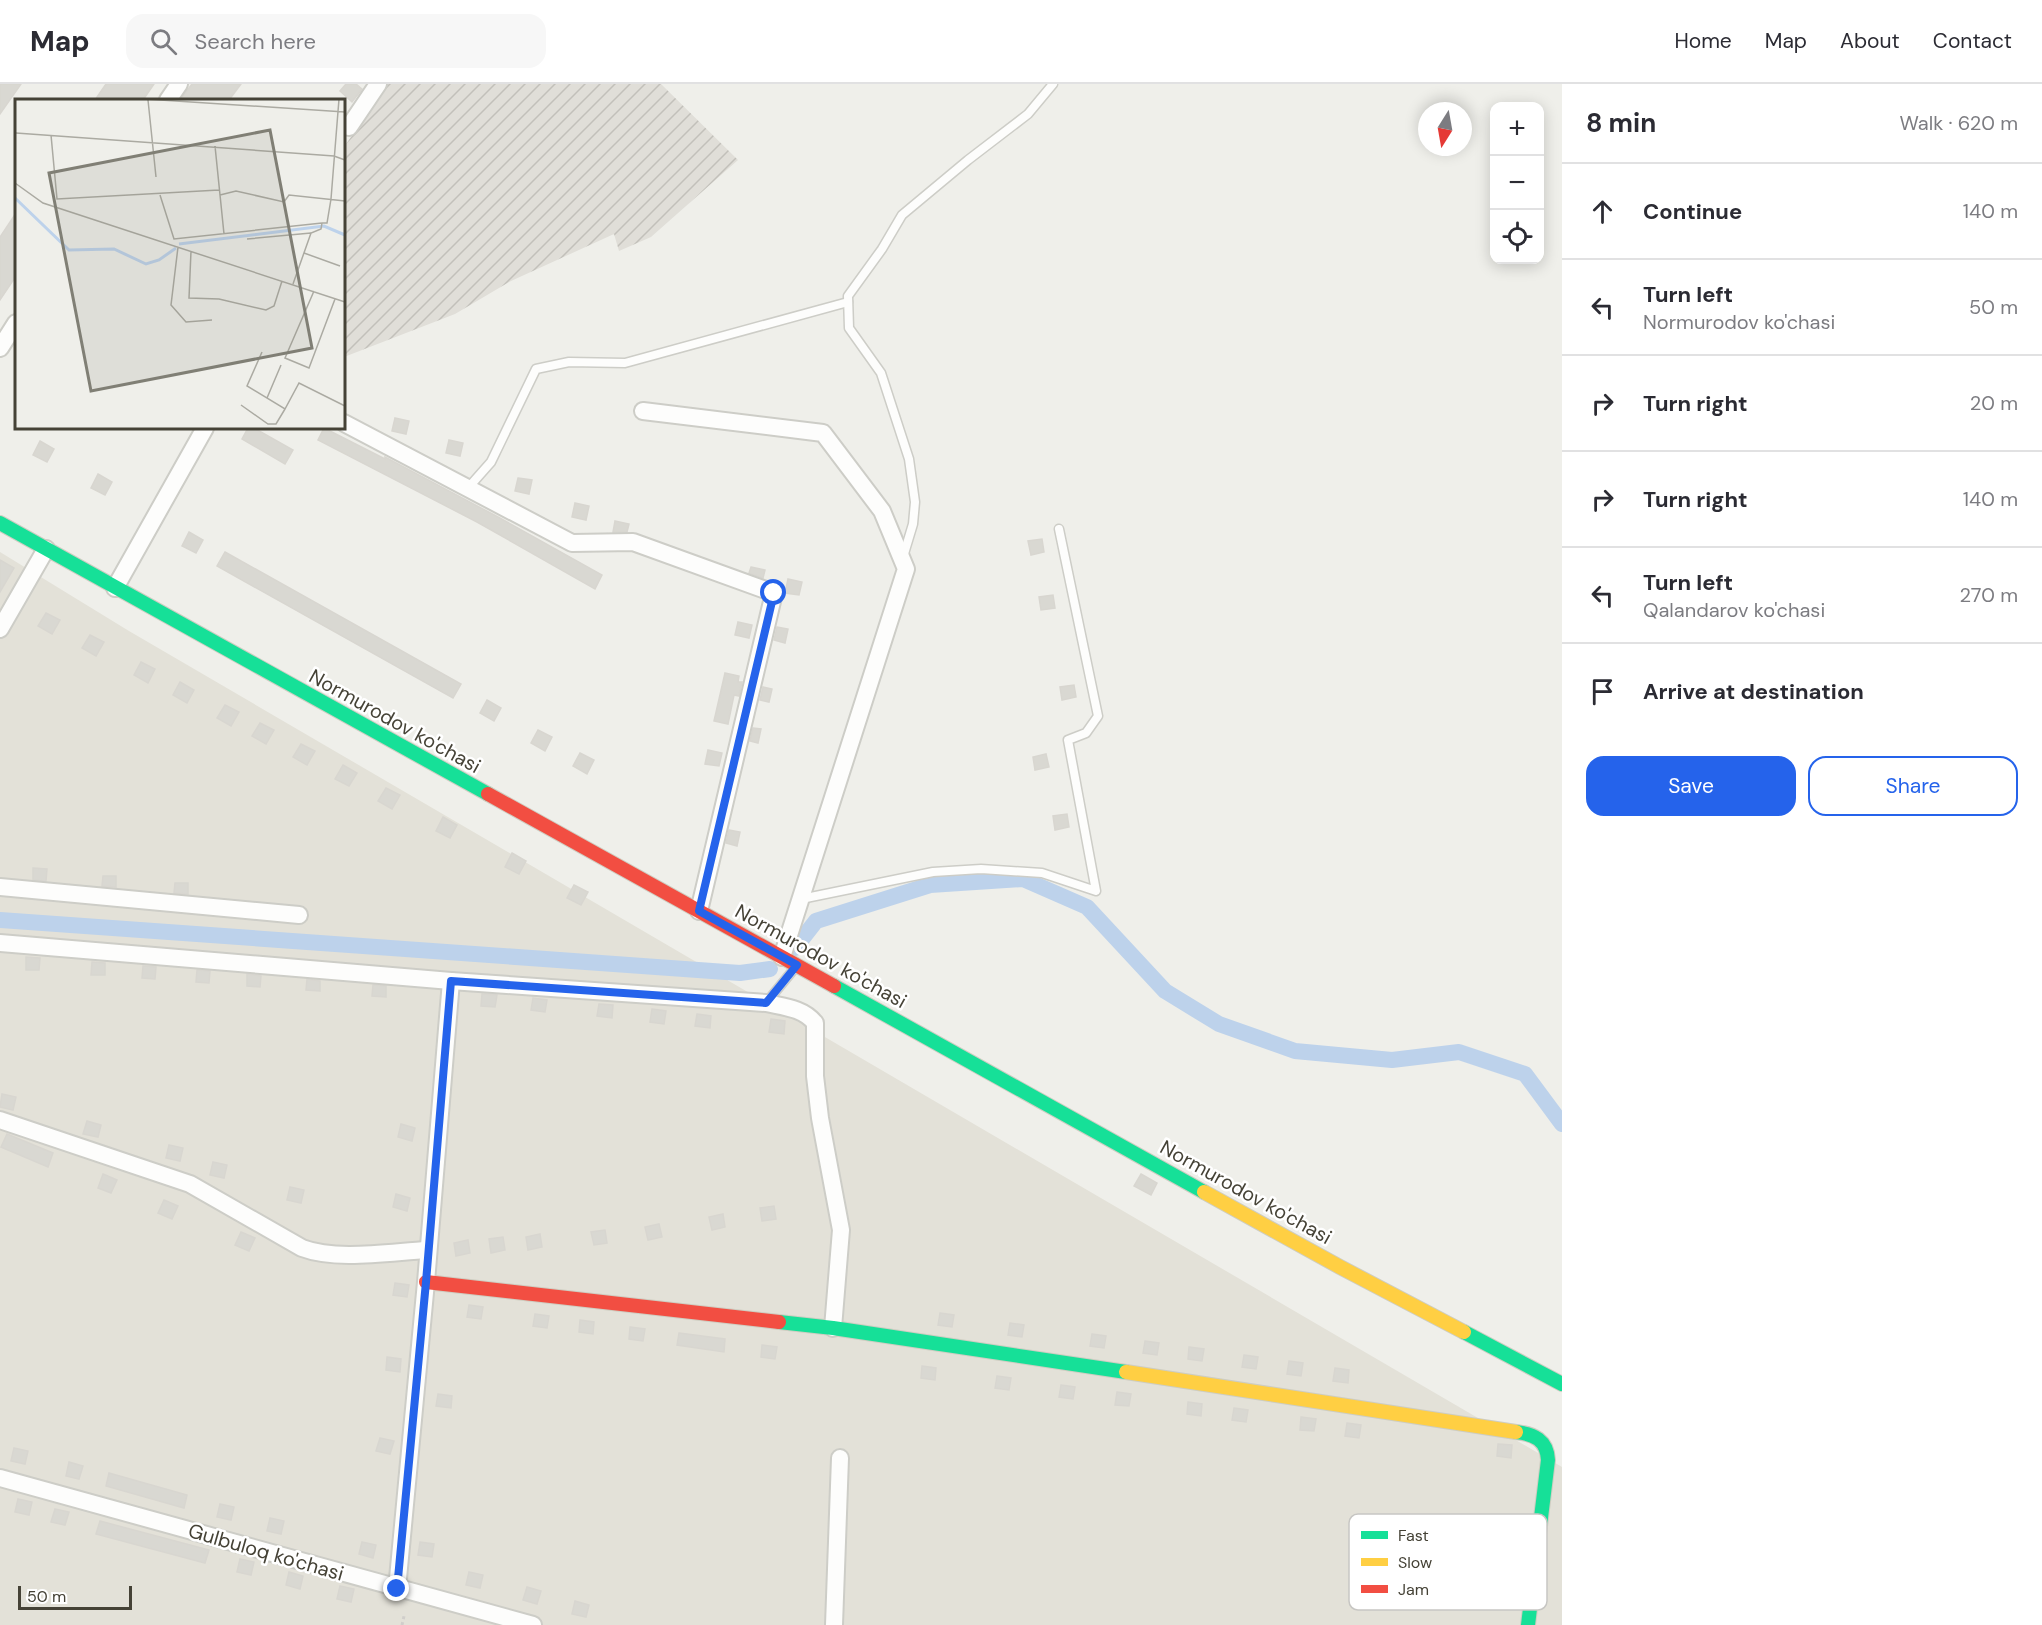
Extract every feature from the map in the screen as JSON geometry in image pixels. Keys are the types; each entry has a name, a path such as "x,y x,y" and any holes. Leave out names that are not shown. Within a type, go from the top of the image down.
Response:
{"main road":[{"name":"Normurodov ko'chasi","path":"0,523 1329,1261 1562,1384"},
{"path":"426,1282 833,1328 1525,1433 1541,1440 1548,1448 1542,1514"},
{"path":"1528,1625 1530,1610"}],"street":[{"path":"169,99 179,84"},
{"path":"349,127 378,84"},
{"path":"0,348 15,325"},
{"path":"643,411 823,433 882,511 906,569 782,957"},
{"path":"345,424 572,543 633,542 774,593 699,911"},
{"path":"115,588 204,429"},
{"path":"0,629 46,549"},
{"path":"0,887 299,915"},
{"path":"0,943 451,981 766,1003 795,1009 811,1018 814,1023 815,1076 820,1118 841,1230 833,1328"},
{"path":"397,1589 451,981"},
{"path":"0,1120 190,1184 302,1248 315,1253 333,1255 427,1250"},
{"path":"834,1625 840,1458"},
{"name":"Gulbuloq ko'chasi","path":"0,1478 533,1625"}],"lane":[{"path":"902,559 913,524 915,502 909,459 881,373 849,328 848,296 882,249 902,215 1028,114 1053,84"},
{"path":"468,488 491,462 536,369 569,362 625,363 848,302"},
{"path":"801,899 933,872 981,869 1042,873 1096,891 1068,740 1086,733 1098,716 1059,529"},
{"path":"766,1003 797,965"}],"path":[{"path":"402,1625 404,1616"}],"shaded area":[{"path":"388,84 661,84 738,160 651,237 619,251 614,234 511,281 455,314 345,357 345,146"},
{"path":"0,552 129,631 1562,1467 1562,1625 0,1625"}],"building":[{"path":"0,84 21,84 0,114"},
{"path":"106,84 154,84 144,99 96,99"},
{"path":"192,84 241,84 230,99 181,99"},
{"path":"346,84 356,84 362,89 352,102 340,91"},
{"path":"15,214 15,278 0,300 0,237"},
{"path":"395,418 409,421 406,434 392,431"},
{"path":"247,429 256,429 293,450 285,464 242,439"},
{"path":"324,429 326,429 385,459 385,457 498,517 602,575 595,589 477,522 318,440"},
{"path":"449,440 463,443 460,456 446,453"},
{"path":"40,441 54,449 47,462 33,455"},
{"path":"98,474 112,482 105,495 91,488"},
{"path":"518,478 532,480 529,494 515,491"},
{"path":"575,503 589,506 586,520 572,517"},
{"path":"615,521 629,524 627,532 613,532"},
{"path":"189,532 203,540 196,553 182,546"},
{"path":"1042,539 1044,552 1031,555 1028,541"},
{"path":"225,552 461,684 453,698 217,566"},
{"path":"0,560 14,568 0,592"},
{"path":"751,567 765,570 763,578 749,573"},
{"path":"788,579 802,582 799,595 785,593"},
{"path":"1053,595 1055,608 1041,610 1039,597"},
{"path":"46,613 60,620 52,634 38,626"},
{"path":"738,622 752,625 749,638 735,635"},
{"path":"777,627 788,629 785,643 774,640"},
{"path":"90,635 104,642 96,656 82,648"},
{"path":"141,662 155,669 148,683 134,675"},
{"path":"725,673 739,676 738,682 742,682 739,696 734,695 728,724 714,721"},
{"path":"180,682 194,690 187,703 173,695"},
{"path":"1074,685 1076,697 1062,700 1060,687"},
{"path":"763,687 772,689 769,702 760,700"},
{"path":"487,700 501,708 494,721 480,713"},
{"path":"225,705 239,712 231,726 217,718"},
{"path":"260,723 274,730 266,744 252,736"},
{"path":"753,728 761,729 758,743 750,741"},
{"path":"538,730 552,737 545,751 531,743"},
{"path":"301,744 315,751 307,765 293,757"},
{"path":"708,750 722,753 719,766 705,764"},
{"path":"580,753 594,760 587,774 573,766"},
{"path":"1046,754 1049,767 1035,770 1033,757"},
{"path":"343,765 357,773 349,786 335,779"},
{"path":"386,788 400,795 392,809 378,801"},
{"path":"1067,814 1069,827 1055,830 1053,816"},
{"path":"443,817 457,825 450,838 436,831"},
{"path":"729,830 740,832 737,846 726,843"},
{"path":"512,853 526,861 519,874 505,867"},
{"path":"33,868 47,869 46,881 33,880"},
{"path":"103,876 116,876 116,887 102,886"},
{"path":"175,883 188,883 188,894 174,893"},
{"path":"574,885 588,892 581,905 567,898"},
{"path":"26,957 40,958 39,970 26,970"},
{"path":"92,962 105,963 105,975 91,975"},
{"path":"143,966 156,967 155,979 142,978"},
{"path":"197,970 210,971 209,983 196,982"},
{"path":"247,974 261,976 260,987 247,986"},
{"path":"307,979 320,981 320,991 306,990"},
{"path":"373,985 386,986 386,997 372,996"},
{"path":"482,994 497,995 495,1007 481,1006"},
{"path":"533,998 547,1000 545,1012 531,1010"},
{"path":"599,1004 613,1005 612,1018 597,1016"},
{"path":"652,1009 666,1011 664,1024 650,1022"},
{"path":"697,1014 711,1016 710,1028 695,1026"},
{"path":"771,1019 785,1021 784,1034 769,1032"},
{"path":"2,1094 16,1097 13,1110 0,1107"},
{"path":"87,1121 101,1125 98,1137 83,1134"},
{"path":"401,1124 415,1128 412,1141 398,1137"},
{"path":"7,1134 53,1153 48,1167 1,1147"},
{"path":"169,1145 183,1148 180,1161 166,1158"},
{"path":"213,1162 227,1165 224,1178 210,1175"},
{"path":"103,1174 117,1180 111,1193 98,1188"},
{"path":"1141,1174 1157,1183 1151,1195 1134,1186"},
{"path":"290,1187 304,1190 301,1203 287,1200"},
{"path":"396,1194 410,1198 407,1211 393,1207"},
{"path":"164,1200 178,1206 172,1219 158,1213"},
{"path":"774,1206 776,1219 762,1221 760,1208"},
{"path":"723,1214 725,1227 712,1230 709,1217"},
{"path":"659,1224 662,1237 648,1240 645,1227"},
{"path":"605,1230 607,1243 594,1245 591,1232"},
{"path":"241,1232 255,1238 249,1251 235,1245"},
{"path":"540,1234 542,1247 528,1250 526,1237"},
{"path":"503,1237 505,1250 491,1253 489,1239"},
{"path":"468,1240 470,1253 456,1256 454,1243"},
{"path":"395,1283 409,1285 407,1297 393,1295"},
{"path":"469,1305 483,1307 481,1319 467,1317"},
{"path":"940,1313 954,1315 952,1327 938,1325"},
{"path":"535,1314 549,1316 547,1328 533,1326"},
{"path":"580,1320 594,1322 593,1334 579,1332"},
{"path":"1010,1323 1024,1325 1022,1337 1008,1335"},
{"path":"630,1327 645,1329 643,1341 629,1339"},
{"path":"679,1333 725,1339 724,1352 677,1345"},
{"path":"1092,1334 1106,1336 1104,1348 1090,1346"},
{"path":"1145,1341 1159,1343 1157,1355 1143,1353"},
{"path":"762,1345 777,1347 775,1359 761,1357"},
{"path":"1189,1347 1204,1349 1202,1361 1188,1359"},
{"path":"1244,1355 1258,1357 1256,1369 1242,1367"},
{"path":"387,1357 401,1359 400,1372 386,1370"},
{"path":"1289,1361 1303,1363 1301,1376 1287,1374"},
{"path":"922,1366 936,1368 935,1380 921,1378"},
{"path":"1335,1368 1349,1370 1348,1383 1333,1381"},
{"path":"997,1376 1011,1378 1009,1390 995,1388"},
{"path":"1061,1385 1075,1387 1073,1399 1059,1397"},
{"path":"1117,1392 1131,1394 1129,1406 1115,1405"},
{"path":"438,1394 452,1396 451,1408 436,1406"},
{"path":"1188,1402 1202,1404 1201,1416 1187,1414"},
{"path":"1234,1408 1248,1410 1246,1422 1232,1420"},
{"path":"1301,1417 1316,1419 1314,1431 1300,1430"},
{"path":"1347,1423 1361,1425 1359,1438 1345,1436"},
{"path":"380,1438 394,1441 390,1454 376,1451"},
{"path":"1498,1444 1512,1445 1511,1458 1497,1456"},
{"path":"14,1448 28,1451 25,1464 11,1461"},
{"path":"69,1462 83,1466 79,1479 66,1476"},
{"path":"109,1473 187,1495 184,1508 106,1486"},
{"path":"18,1499 32,1502 29,1515 15,1512"},
{"path":"220,1504 234,1507 231,1520 217,1517"},
{"path":"55,1509 69,1512 65,1525 51,1522"},
{"path":"270,1518 284,1521 281,1534 267,1531"},
{"path":"100,1521 209,1550 205,1563 96,1534"},
{"path":"362,1542 376,1545 373,1558 359,1554"},
{"path":"420,1542 434,1544 432,1557 418,1555"},
{"path":"240,1559 254,1562 251,1575 237,1572"},
{"path":"289,1572 303,1576 300,1589 286,1585"},
{"path":"469,1572 483,1575 480,1588 466,1585"},
{"path":"340,1586 354,1589 351,1602 337,1599"},
{"path":"527,1587 541,1591 537,1604 523,1600"},
{"path":"575,1601 589,1605 586,1617 572,1614"}],"waterway":[{"path":"795,948 816,921 930,885 1023,879 1087,907 1165,991 1219,1024 1295,1051 1392,1060 1459,1052 1525,1074 1562,1124"},
{"path":"0,920 740,973 770,969"}],"traffic: fast":[{"path":"0,523 488,794"},
{"path":"834,986 1204,1192"},
{"path":"779,1322 1126,1372"},
{"path":"1464,1332 1562,1384"},
{"path":"1516,1432 1534,1436 1542,1443 1547,1453 1541,1514"},
{"path":"1528,1625 1530,1610"}],"traffic: slow":[{"path":"1204,1192 1464,1332"},
{"path":"1126,1372 1516,1432"}],"traffic: jam":[{"path":"488,794 834,986"},
{"path":"426,1282 779,1322"}],"route":[{"path":"397,1589 451,981 766,1003 797,965 699,911 774,593"}]}
